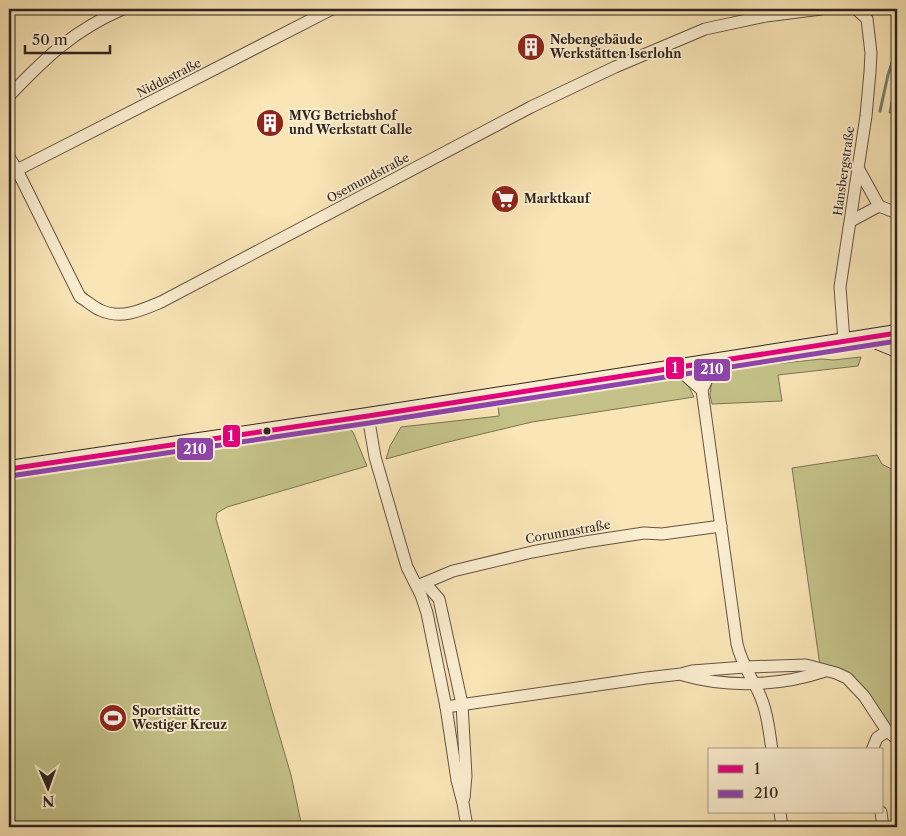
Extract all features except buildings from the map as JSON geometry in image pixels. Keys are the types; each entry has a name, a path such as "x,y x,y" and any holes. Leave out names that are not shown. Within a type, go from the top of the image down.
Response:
{"main road":[{"path":"9,469 368,416 897,333"},
{"path":"868,337 897,349"}],"street":[{"path":"9,96 48,56 75,34 122,9"},
{"name":"Niddastraße","path":"18,170 332,9"},
{"name":"Osemundstraße","path":"9,157 18,170 80,297 99,310 113,315 137,312 161,302 531,107 615,67 705,29 766,16 821,9"},
{"name":"Hansbergstraße","path":"844,341 840,287 852,221 866,116 871,53 867,19 856,9"},
{"path":"858,168 879,206 897,213"},
{"path":"852,221 879,206"},
{"path":"722,360 709,375 702,390 737,644 744,667 762,702 768,723 772,748"},
{"path":"677,368 702,390"},
{"path":"368,416 375,457 407,566 421,584 439,599 462,704 466,776 463,803"},
{"name":"Corunnastraße","path":"421,584 452,571 585,542 644,533 662,534 721,526"},
{"path":"421,584 446,707 457,780 468,827"},
{"path":"446,707 692,671 806,665 847,678 888,731 897,739"},
{"path":"681,674 704,680 754,684 812,676 825,671"},
{"path":"873,748 877,738 888,731"},
{"path":"780,814 782,827"},
{"path":"881,814 883,827"}],"shaded area":[{"path":"897,72 897,111 889,113"},
{"path":"861,357 858,366 778,375 782,401 712,404 710,395 712,378 723,367"},
{"path":"671,375 683,380 694,397 532,422 386,459 390,446 401,427 499,416 498,404"},
{"path":"348,428 353,432 367,466 227,507 217,513 216,519 291,775 302,827 9,827 9,477"},
{"path":"877,455 882,464 897,472 897,734 892,730 867,695 820,666 792,468"}],"waterway":[{"path":"880,111 888,75 897,47"}],"transit line":[{"name":"1","path":"9,469 368,416 897,333"},
{"name":"210","path":"10,476 369,423 897,341"}],"place":[{"name":"Nebengebäude Werkstätten Iserlohn","path":"531,47"},
{"name":"MVG Betriebshof und Werkstatt Calle","path":"270,123"},
{"name":"Marktkauf","path":"505,199"},
{"name":"Sportstätte Westiger Kreuz","path":"113,718"}]}
